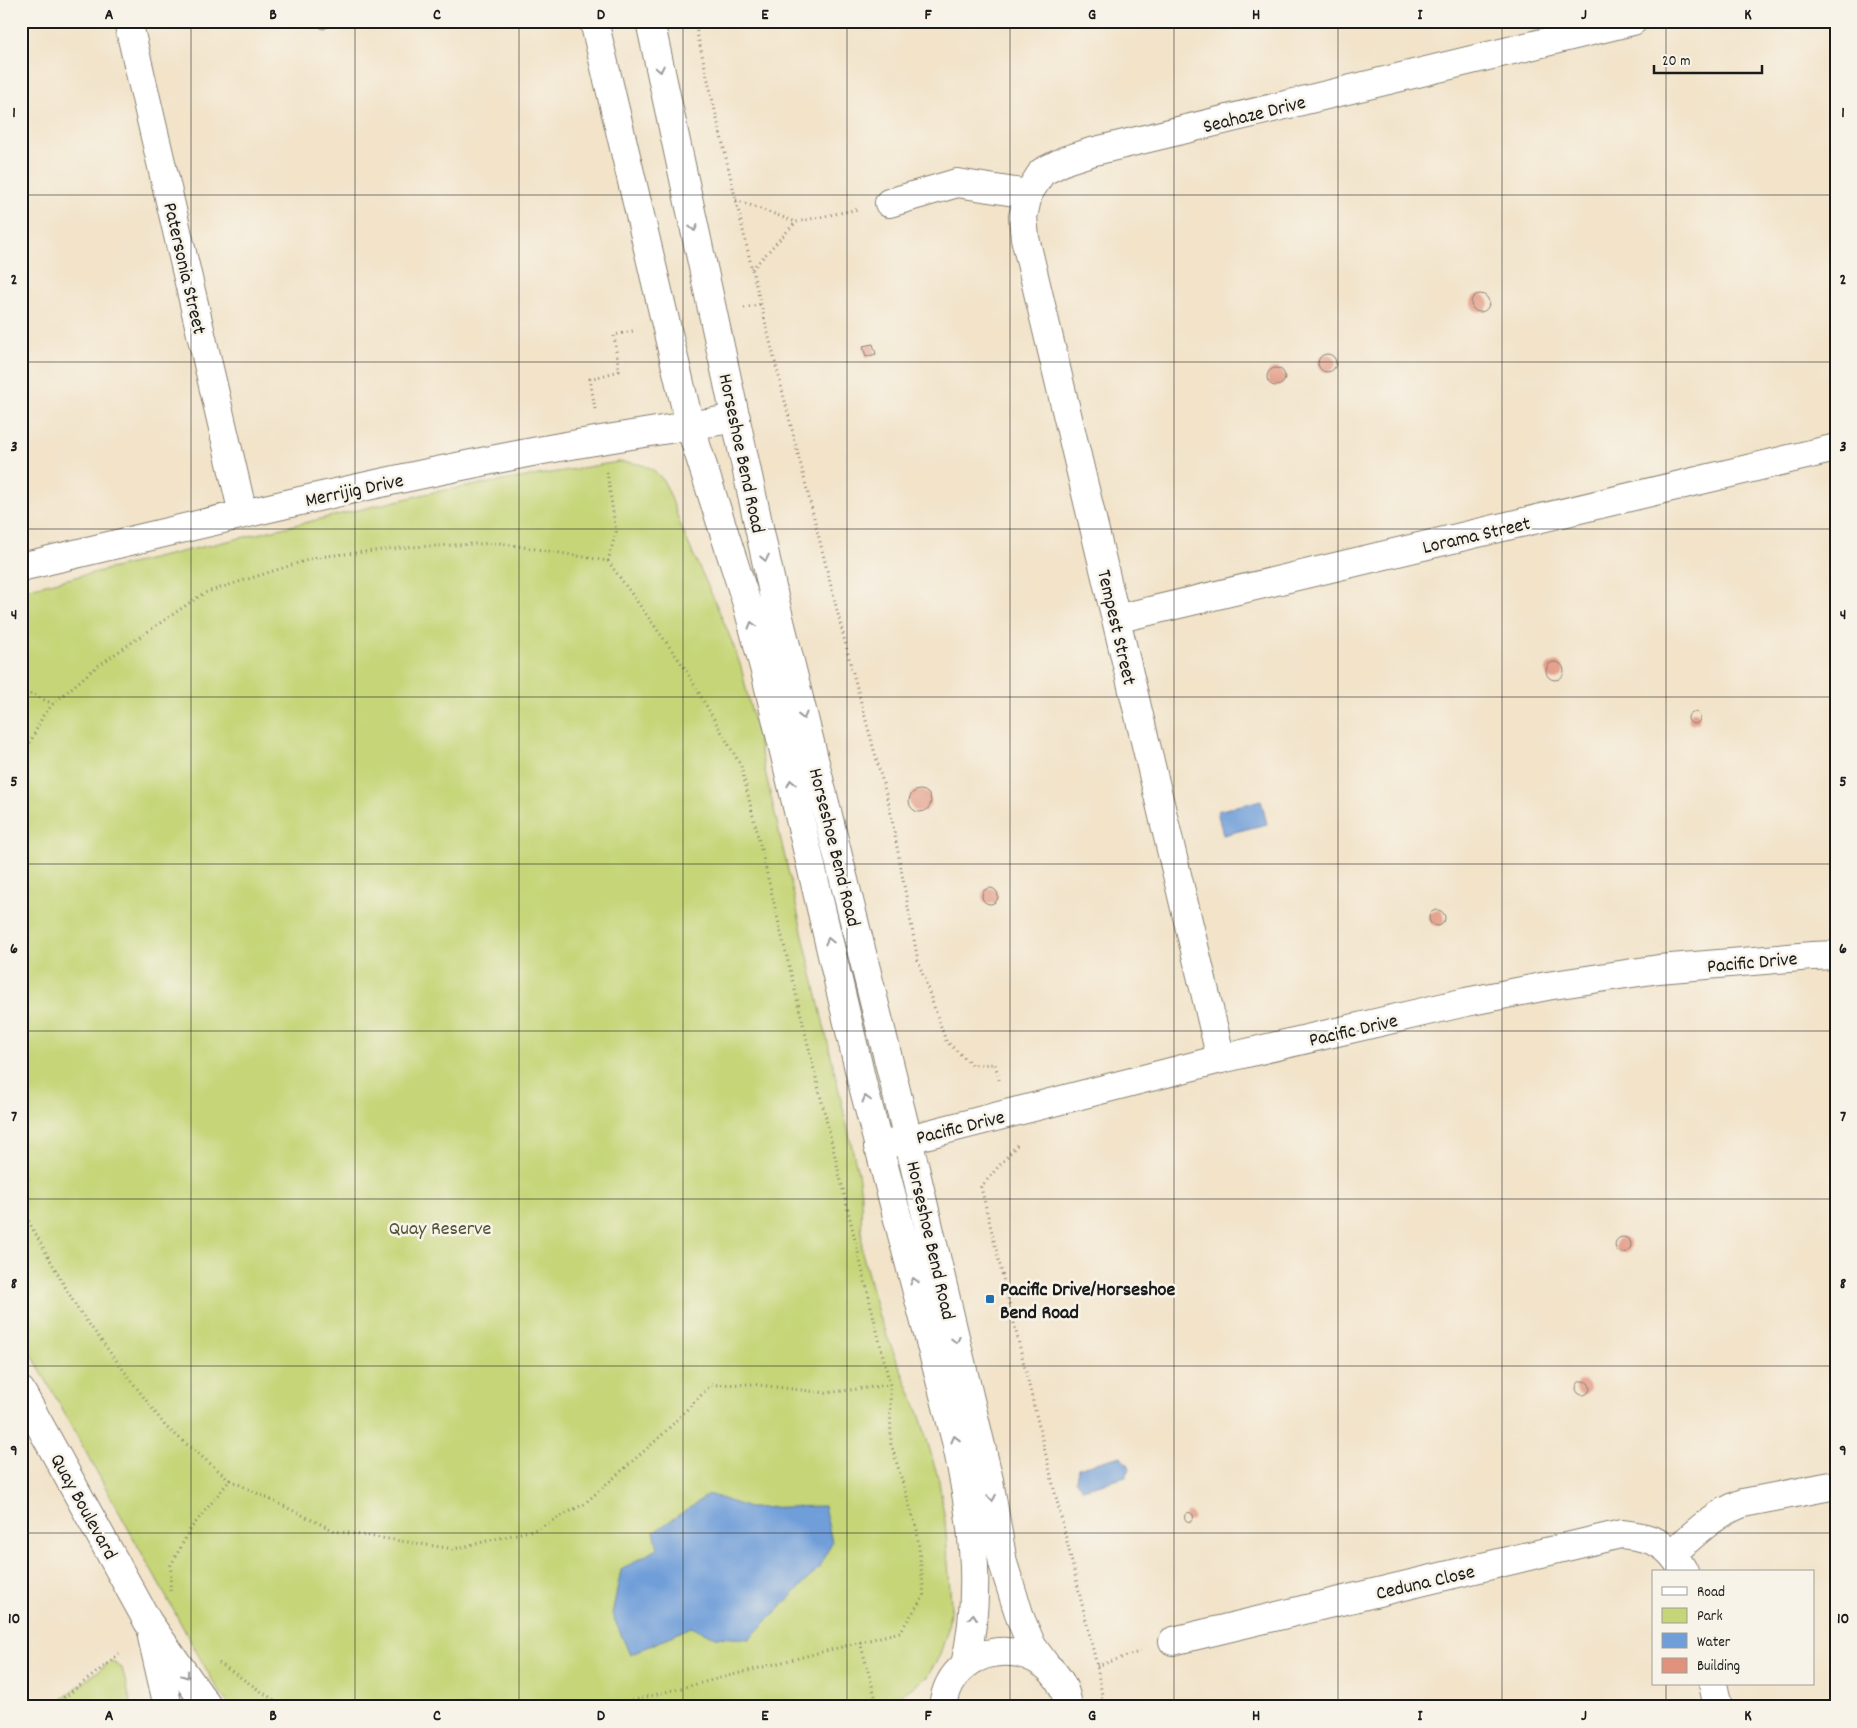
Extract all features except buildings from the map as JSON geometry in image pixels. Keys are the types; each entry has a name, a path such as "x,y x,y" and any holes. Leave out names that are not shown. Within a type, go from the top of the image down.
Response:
{"street":[{"name":"Patersonia Street","path":"128,21 243,514"},
{"name":"Horseshoe Bend Road","path":"594,21 690,426 747,604 765,671 862,1082 956,1441 968,1496 975,1578 970,1643 965,1665"},
{"name":"Horseshoe Bend Road","path":"650,21 774,597 908,1139 989,1480 1003,1563 1021,1620 1032,1646 1059,1679 1067,1698 1068,1707"},
{"name":"Seahaze Drive","path":"1028,194 1042,172 1066,160 1091,152 1633,21"},
{"path":"889,203 957,183 1028,194"},
{"name":"Tempest Street","path":"1028,194 1023,217 1025,238 1221,1059"},
{"name":"Merrijig Drive","path":"21,567 243,514 514,455 736,418"},
{"name":"Lorama Street","path":"1116,620 1836,448"},
{"name":"Pacific Drive","path":"878,1146 1221,1059 1466,1002 1547,986 1659,969 1836,955"},
{"name":"Quay Boulevard","path":"21,1391 148,1622 208,1707"},
{"name":"Ceduna Close","path":"1174,1641 1621,1534 1652,1540 1662,1544 1678,1562 1702,1526 1728,1508 1743,1503 1836,1485"},
{"name":"Quay Boulevard","path":"148,1622 168,1707"},
{"path":"937,1704 952,1679 965,1665 980,1656 997,1651 1014,1651 1030,1656 1045,1664"},
{"path":"1713,1686 1718,1707"}],"path":[{"path":"696,21 697,33 752,269 849,658 890,809 918,961 946,1042 972,1065 995,1064 1017,1146 982,1187 1097,1666 1104,1707"},
{"path":"736,200 796,222 889,203"},
{"path":"752,269 796,222"},
{"path":"21,761 43,716 53,704 96,667 204,593 317,557 410,547 499,543 608,561 684,667 741,766 890,1385 891,1444 917,1530 924,1594 900,1632 638,1698 586,1707"},
{"path":"21,689 53,704"},
{"path":"21,1208 77,1308 166,1426 230,1480 335,1531 454,1549 537,1529 584,1504 660,1437 711,1385 751,1384 826,1393 890,1385"},
{"path":"52,1707 111,1661 148,1622 169,1604 172,1565 191,1528 230,1480"},
{"path":"1097,1666 1174,1641"},
{"path":"860,1642 878,1707"},
{"path":"213,1658 280,1704 288,1707"}],"green space":[{"name":"Quay Reserve","path":"618,462 648,467 662,478 672,499 682,529 721,614 741,667 858,1173 861,1194 862,1252 879,1317 920,1416 939,1481 945,1521 951,1603 948,1628 940,1655 927,1677 904,1693 861,1707 233,1707 225,1700 211,1678 21,1335 21,590 434,492"},
{"path":"111,1661 122,1668 132,1707 52,1707"}],"water":[{"path":"1261,800 1267,824 1223,835 1217,811"},
{"path":"1121,1456 1130,1468 1126,1477 1083,1489 1076,1481 1078,1468"},
{"path":"709,1494 749,1508 824,1506 832,1542 819,1568 749,1639 716,1637 691,1627 630,1655 612,1614 621,1570 658,1548 654,1532"}],"place":[{"name":"Pacific Drive/Horseshoe Bend Road","path":"990,1299"}]}
